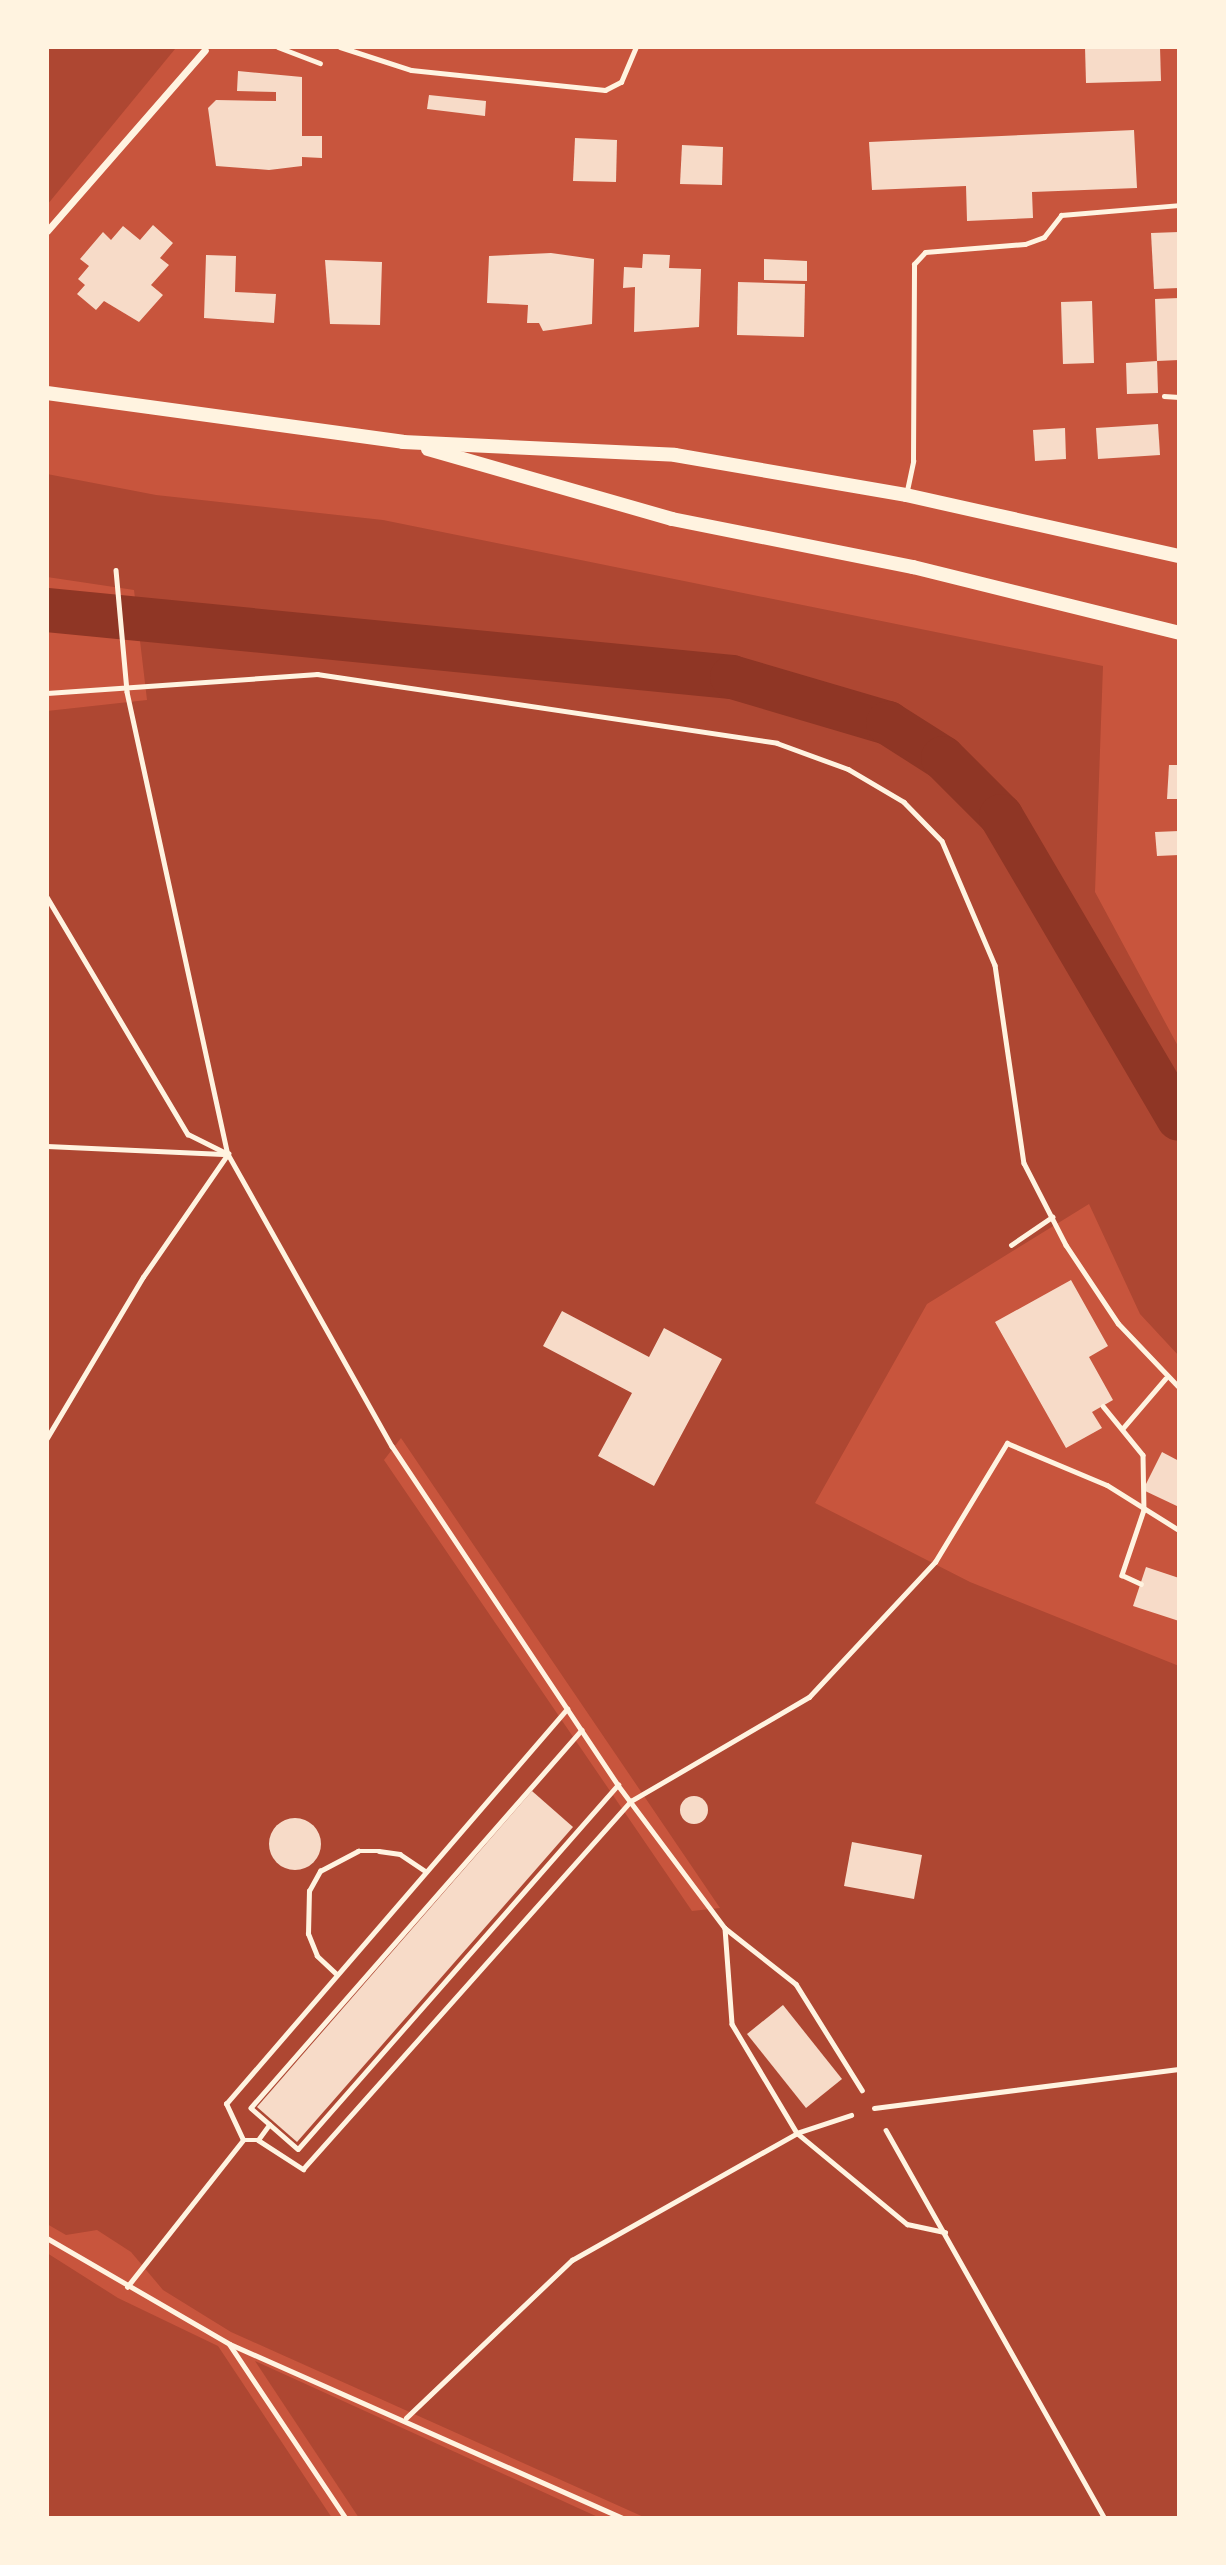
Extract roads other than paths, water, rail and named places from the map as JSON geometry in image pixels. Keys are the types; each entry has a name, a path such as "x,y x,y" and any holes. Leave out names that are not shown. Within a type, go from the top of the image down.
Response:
{"main road":[{"path":"47,393 403,442 675,455 906,495 1179,556"},
{"path":"403,442 672,519 913,567 1179,633"}],"street":[{"path":"47,231 205,50"}],"lane":[{"path":"340,47 411,70 605,90 621,82 636,47"},
{"path":"906,495 913,461 914,264 925,251 1025,244 1044,237 1061,215 1179,205"},
{"path":"874,2108 1179,2068"}],"waterway":[{"path":"47,610 732,677 888,723 943,758 1001,816 1179,1119"}]}
